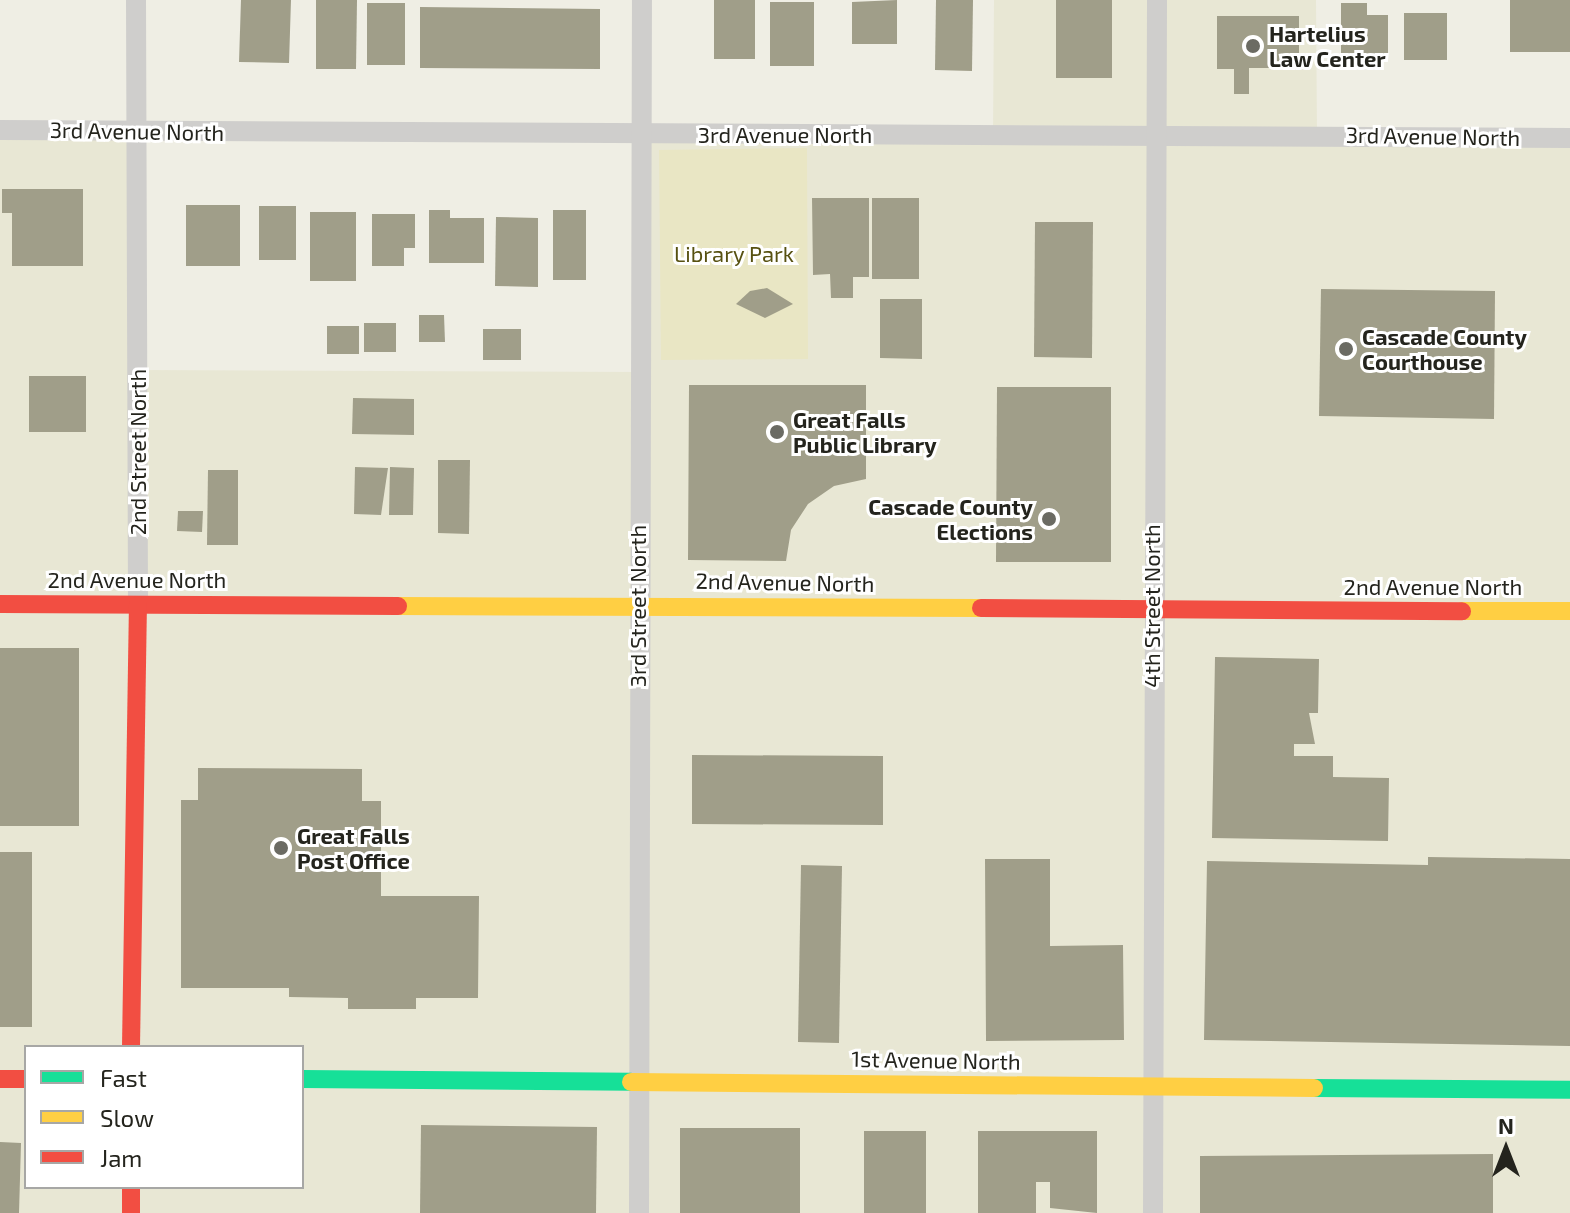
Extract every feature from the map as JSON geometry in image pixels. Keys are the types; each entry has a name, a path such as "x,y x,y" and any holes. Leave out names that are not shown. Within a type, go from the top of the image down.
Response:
{"main road":[{"name":"2nd Avenue North","path":"0,604 638,604 1151,612 1570,611"},
{"name":"2nd Street North","path":"131,1045 138,605"},
{"path":"0,1079 24,1079"},
{"name":"1st Avenue North","path":"304,1079 1570,1090"},
{"path":"131,1189 131,1213"}],"street":[{"name":"2nd Street North","path":"136,0 138,605"},
{"name":"3rd Street North","path":"639,1213 639,135 642,0"},
{"name":"4th Street North","path":"1153,1213 1155,1086 1151,612 1157,0"},
{"name":"3rd Avenue North","path":"0,130 639,135 1157,133 1570,138"}],"shaded area":[{"path":"994,0 1316,0 1317,135 1570,138 1570,1213 0,1213 0,130 138,131 138,370 638,372 639,135 993,134"}],"green space":[{"name":"Library Park","path":"807,148 808,359 661,360 659,150"}],"building":[{"path":"241,0 291,0 289,63 239,62"},
{"path":"316,0 357,0 356,69 316,69"},
{"path":"714,0 755,0 755,59 714,59"},
{"path":"897,0 897,44 852,44 852,2"},
{"path":"936,0 973,0 972,71 935,70"},
{"path":"1056,0 1112,0 1112,78 1056,78"},
{"path":"1510,0 1570,0 1570,52 1510,52"},
{"path":"770,2 814,2 814,66 770,66"},
{"path":"367,3 405,3 405,65 367,65"},
{"path":"1341,3 1367,3 1367,15 1388,15 1388,60 1341,60"},
{"path":"420,7 600,9 600,69 420,68"},
{"path":"1404,13 1447,13 1447,60 1404,60"},
{"path":"1217,16 1299,16 1299,68 1249,68 1249,94 1234,94 1234,69 1217,69"},
{"path":"2,189 83,189 83,266 12,266 12,213 2,213"},
{"path":"812,198 869,198 869,277 853,277 853,298 831,298 830,274 813,275"},
{"path":"872,198 919,198 919,279 872,279"},
{"path":"186,205 240,205 240,266 186,266"},
{"path":"259,206 296,206 296,260 259,260"},
{"path":"429,210 450,210 450,218 484,218 484,263 429,263"},
{"path":"553,210 586,210 586,280 553,280"},
{"path":"310,212 356,212 356,281 310,281"},
{"path":"372,214 415,214 415,248 404,248 404,266 372,266"},
{"path":"496,217 538,218 538,287 495,286"},
{"path":"1035,222 1093,222 1092,358 1034,357"},
{"path":"767,288 793,304 765,318 736,304 750,291"},
{"path":"1321,289 1495,291 1494,419 1319,416"},
{"path":"880,299 922,299 922,359 880,358"},
{"path":"419,315 444,315 445,342 419,342"},
{"path":"364,323 396,323 396,352 364,352"},
{"path":"327,326 359,326 359,354 327,354"},
{"path":"483,329 521,329 521,360 483,360"},
{"path":"29,376 86,376 86,432 29,432"},
{"name":"Great Falls Public Library","path":"689,385 866,385 866,479 834,486 808,504 791,530 786,561 688,560"},
{"path":"997,387 1111,387 1111,562 996,562"},
{"path":"353,398 414,399 414,435 352,434"},
{"path":"438,460 470,460 469,534 438,533"},
{"path":"355,467 388,468 381,515 354,514"},
{"path":"390,467 414,468 413,515 389,515"},
{"path":"208,470 238,470 238,545 207,545"},
{"path":"178,511 203,511 202,532 177,531"},
{"path":"0,648 79,648 79,826 0,826"},
{"path":"1215,657 1319,659 1318,713 1309,713 1315,744 1294,744 1294,756 1333,756 1333,777 1389,778 1388,841 1212,838"},
{"path":"692,755 883,756 883,825 692,824"},
{"name":"Great Falls Post Office","path":"198,768 362,769 362,801 381,801 381,896 479,896 478,998 416,998 416,1009 348,1009 348,998 289,997 289,988 181,988 181,800 198,800"},
{"path":"0,852 32,852 32,1027 0,1027"},
{"path":"1428,857 1570,859 1570,1046 1204,1040 1207,861 1428,865"},
{"path":"985,859 1050,859 1050,946 1123,945 1124,1040 986,1041"},
{"path":"801,865 842,866 839,1043 798,1042"},
{"path":"421,1125 597,1127 596,1213 420,1213"},
{"path":"680,1128 800,1128 800,1213 680,1213"},
{"path":"864,1131 926,1131 926,1213 864,1213"},
{"path":"978,1131 1097,1131 1097,1213 1050,1208 1050,1182 1036,1182 1036,1213 978,1213"},
{"path":"0,1142 21,1143 19,1213 0,1213"},
{"path":"1493,1154 1493,1213 1200,1213 1200,1156"}],"traffic: fast":[{"path":"304,1079 631,1082"},
{"path":"1314,1088 1570,1090"}],"traffic: slow":[{"path":"398,606 981,608"},
{"path":"1462,611 1570,611"},
{"path":"631,1082 1314,1088"}],"traffic: jam":[{"path":"0,604 398,606"},
{"path":"131,1045 138,605"},
{"path":"981,608 1462,611"},
{"path":"0,1079 24,1079"},
{"path":"131,1189 131,1213"}],"place":[{"name":"Hartelius Law Center","path":"1253,46"},
{"name":"Cascade County Courthouse","path":"1346,349"},
{"name":"Great Falls Public Library","path":"777,432"},
{"name":"Cascade County Elections","path":"1049,519"},
{"name":"Great Falls Post Office","path":"281,848"}]}
